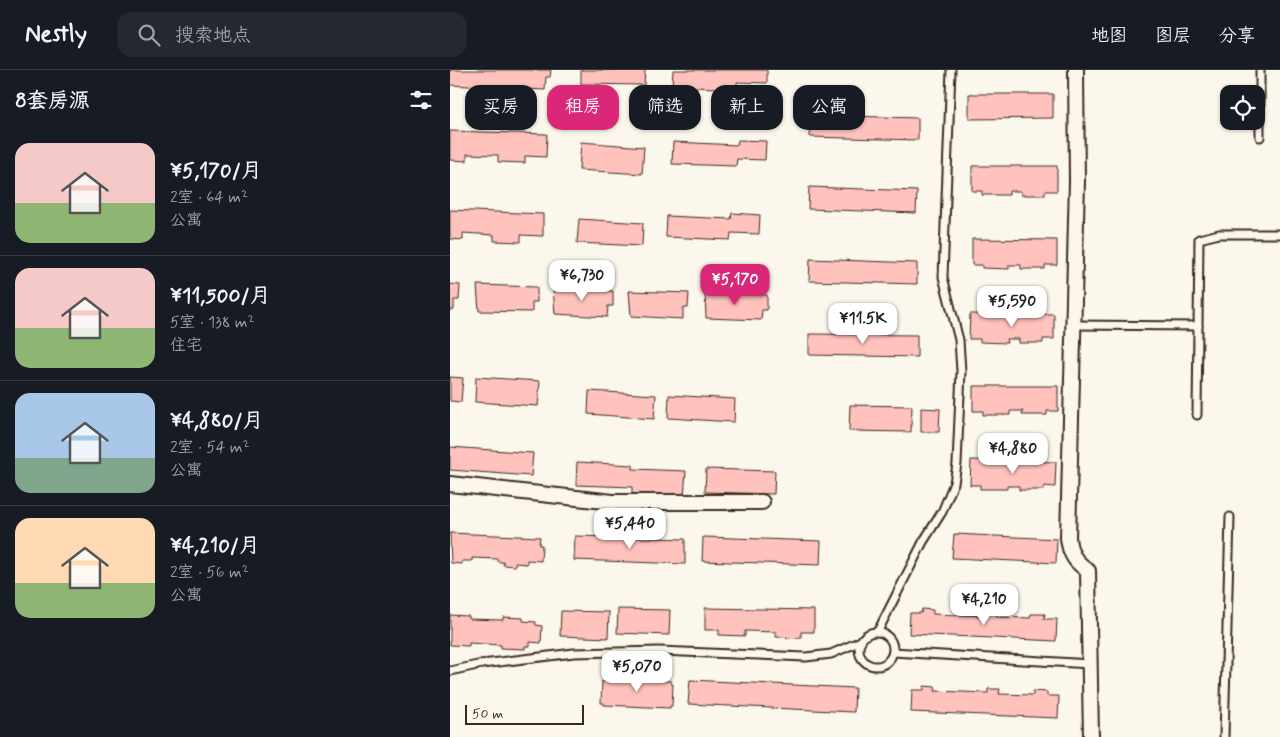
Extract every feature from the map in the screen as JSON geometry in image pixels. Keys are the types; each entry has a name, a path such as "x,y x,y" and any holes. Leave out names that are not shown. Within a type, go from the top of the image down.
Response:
{"street":[{"path":"1076,70 1068,538 1070,552 1074,560 1088,571 1091,737"},
{"path":"450,484 613,502 762,502"}],"lane":[{"path":"878,631 890,638 893,644 893,652 890,660 884,664 869,665 860,654 861,641 865,635 878,631 923,542 942,512 954,483 957,464 961,371 960,340 943,277 951,70"},
{"path":"1260,70 1260,137"},
{"path":"1197,415 1198,239 1219,234 1280,234"},
{"path":"1073,325 1198,326"},
{"path":"1224,737 1230,517"},
{"path":"450,671 482,664 574,653 659,651 806,657 831,654 861,641"},
{"path":"893,652 1090,664"}],"building":[{"path":"450,70 551,70 550,77 546,77 545,90 537,90 537,85 450,85"},
{"path":"581,70 645,70 644,85 581,84"},
{"path":"673,70 767,70 767,83 737,82 737,85 711,85 711,88 701,87 701,85 672,85"},
{"path":"969,94 1053,94 1053,118 969,119"},
{"path":"865,117 918,118 918,140 810,137 810,130 865,130"},
{"path":"450,131 547,134 546,157 525,156 525,163 498,162 498,155 467,154 467,161 450,160"},
{"path":"738,140 766,141 765,160 737,159 736,166 672,164 673,142 737,145"},
{"path":"581,142 644,147 642,174 579,170"},
{"path":"972,166 1057,166 1057,191 1045,191 1045,195 1021,195 1021,191 1009,191 1009,195 982,195 982,191 972,191"},
{"path":"809,187 917,191 916,213 808,209"},
{"path":"450,210 543,214 543,236 521,235 521,242 494,241 494,235 463,233 463,240 450,239"},
{"path":"732,213 760,215 759,234 731,233 730,240 666,237 667,216 731,219"},
{"path":"579,219 643,223 642,246 577,243"},
{"path":"972,239 1057,240 1057,265 1045,265 1045,269 1021,269 1021,265 1009,265 1009,269 982,268 982,265 972,265"},
{"path":"810,259 917,263 917,284 809,281"},
{"path":"450,284 460,285 459,300 454,300 454,310 450,310"},
{"path":"477,285 537,287 537,302 532,302 532,312 479,311"},
{"path":"553,288 613,291 613,306 608,306 607,317 555,314"},
{"path":"629,291 689,293 688,308 683,308 683,319 631,316"},
{"path":"705,292 767,295 767,310 762,310 761,320 706,318"},
{"path":"970,314 1054,314 1054,339 1043,339 1043,343 1019,343 1019,339 1006,339 1007,343 980,342 980,339 969,339"},
{"path":"809,334 917,335 917,357 809,355"},
{"path":"450,377 463,378 461,402 450,401"},
{"path":"476,377 540,381 538,406 475,402"},
{"path":"973,386 1058,386 1058,411 1047,411 1047,415 1022,415 1023,411 1010,411 1010,415 983,415 983,411 973,411"},
{"path":"589,391 656,395 654,419 588,414"},
{"path":"669,395 735,399 734,422 668,418"},
{"path":"850,405 912,406 911,432 849,431"},
{"path":"921,408 940,409 939,432 921,432"},
{"path":"450,447 533,453 531,476 450,470"},
{"path":"971,460 1056,462 1055,487 1044,486 1043,490 1019,490 1019,486 1007,486 1007,489 980,489 980,485 970,485"},
{"path":"577,462 633,465 633,469 686,471 684,497 632,494 632,487 576,485"},
{"path":"706,469 775,471 774,494 705,492"},
{"path":"450,533 540,537 539,545 542,545 541,561 527,560 527,564 515,563 515,566 503,565 504,562 498,562 498,559 472,558 472,561 462,561 462,564 451,563"},
{"path":"954,534 1057,539 1056,563 952,558"},
{"path":"575,536 685,539 685,564 574,560"},
{"path":"703,537 821,541 820,565 702,561"},
{"path":"705,608 814,610 814,632 801,632 801,638 776,637 776,632 745,631 745,636 719,635 719,630 705,630"},
{"path":"618,609 670,610 669,635 617,633"},
{"path":"922,609 933,610 933,614 985,616 985,612 997,613 997,617 1030,618 1031,614 1045,614 1044,619 1057,619 1056,641 909,634 910,613 921,613"},
{"path":"561,611 609,612 608,638 560,636"},
{"path":"450,615 469,616 469,619 503,620 503,617 523,618 523,621 536,622 536,625 542,626 541,643 530,642 530,646 525,646 525,649 501,648 501,645 469,643 469,646 450,645"},
{"path":"606,679 671,681 671,684 673,684 672,706 670,708 604,705 604,703 601,703 602,681 605,682"},
{"path":"690,680 855,688 854,712 688,704"},
{"path":"924,686 936,687 935,691 988,693 988,689 1000,689 999,694 1033,695 1033,691 1047,692 1047,696 1059,696 1058,718 911,712 912,690 924,690"}]}
